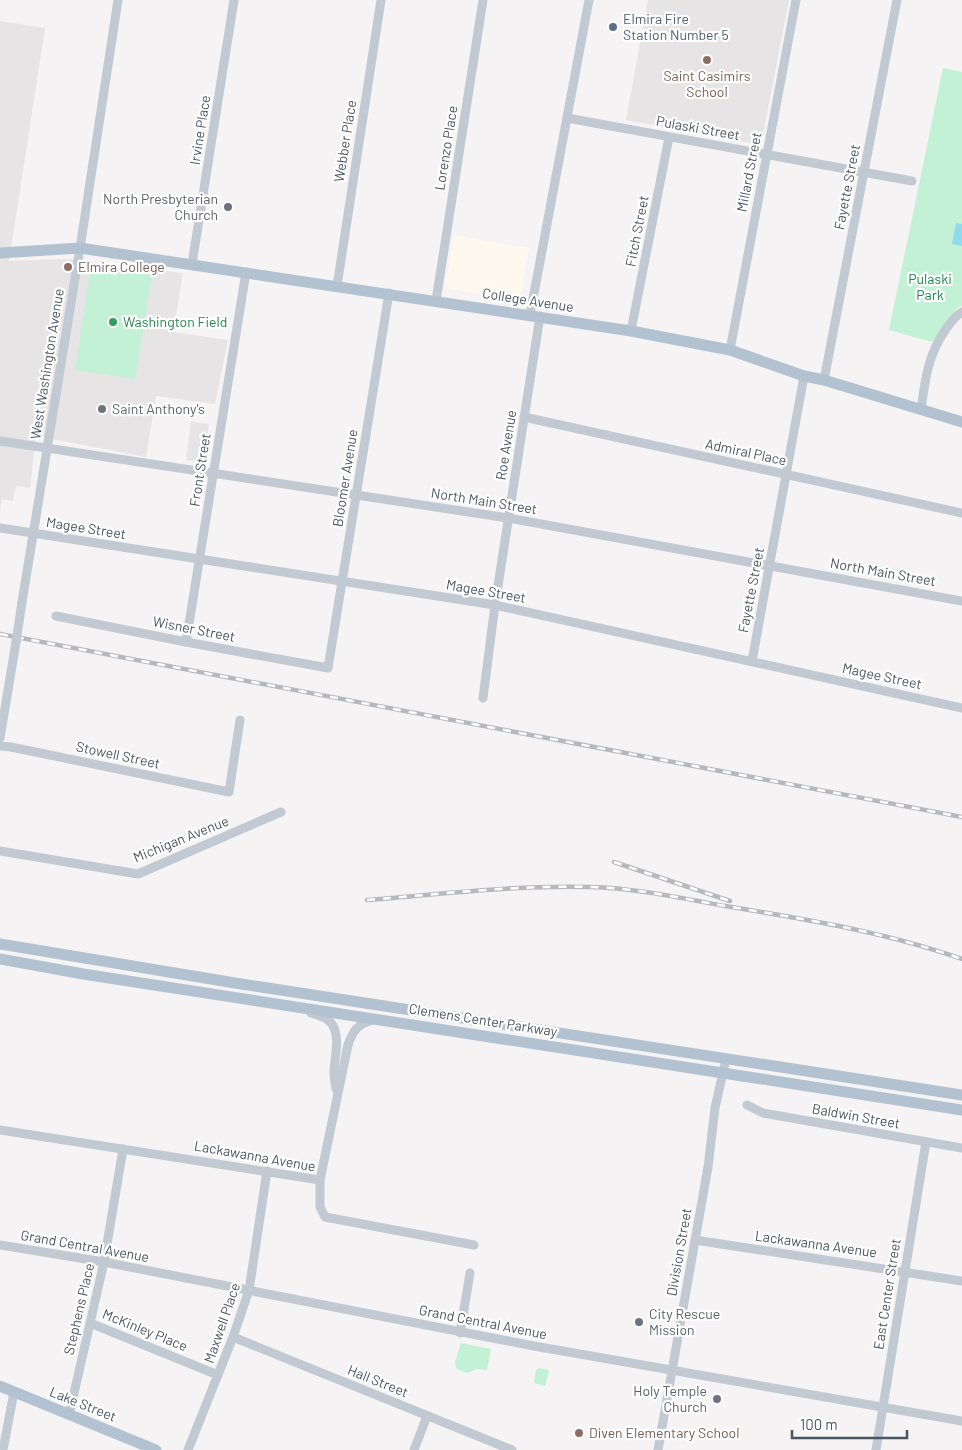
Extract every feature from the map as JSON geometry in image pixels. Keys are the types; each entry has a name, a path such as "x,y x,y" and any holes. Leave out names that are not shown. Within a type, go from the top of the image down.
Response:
{"main road":[{"name":"College Avenue","path":"0,254 80,248 632,330 730,350 804,376 824,380 962,422"},
{"name":"Clemens Center Parkway","path":"0,944 235,983 962,1095"},
{"name":"Clemens Center Parkway","path":"0,958 83,974 962,1110"},
{"name":"Lake Street","path":"0,1386 156,1450"}],"street":[{"name":"West Washington Avenue","path":"0,738 80,248 118,0"},
{"name":"Irvine Place","path":"192,264 234,0"},
{"name":"Webber Place","path":"337,286 381,0"},
{"name":"Lorenzo Place","path":"436,301 483,0"},
{"name":"Roe Avenue","path":"483,698 495,605 524,417 535,316 567,118 589,0"},
{"name":"Millard Street","path":"730,350 796,0"},
{"name":"Fayette Street","path":"824,380 897,0"},
{"name":"Pulaski Street","path":"567,118 912,181"},
{"name":"Fitch Street","path":"632,330 669,137"},
{"name":"Front Street","path":"186,642 246,272"},
{"name":"Bloomer Avenue","path":"328,668 389,294"},
{"path":"921,410 926,378 934,348 956,316 962,312"},
{"name":"Fayette Street","path":"752,661 804,376"},
{"name":"Admiral Place","path":"524,417 962,513"},
{"name":"North Main Street","path":"0,441 508,518 962,601"},
{"name":"Magee Street","path":"0,528 495,605 962,708"},
{"name":"Wisner Street","path":"56,616 328,668"},
{"name":"Stowell Street","path":"0,746 230,792 240,720"},
{"name":"Michigan Avenue","path":"0,851 138,874 281,812"},
{"path":"293,1006 326,1018 332,1024 335,1035 336,1057 334,1072 337,1094"},
{"path":"320,1180 337,1094 353,1031 358,1025 378,1019"},
{"name":"Division Street","path":"658,1450 708,1167 715,1108 726,1059"},
{"name":"Baldwin Street","path":"747,1105 763,1113 962,1148"},
{"name":"Lackawanna Avenue","path":"0,1130 320,1180 320,1207 325,1217 474,1244"},
{"name":"East Center Street","path":"876,1450 926,1142"},
{"name":"Stephens Place","path":"70,1415 104,1262 123,1149"},
{"name":"Maxwell Place","path":"188,1450 233,1337 249,1290 267,1171"},
{"name":"Lackawanna Avenue","path":"695,1240 962,1281"},
{"name":"Grand Central Avenue","path":"0,1245 104,1262 460,1333 962,1421"},
{"path":"460,1333 470,1273"},
{"name":"McKinley Place","path":"90,1323 218,1375"},
{"name":"Hall Street","path":"233,1337 512,1450"},
{"path":"3,1450 14,1392"},
{"path":"414,1450 427,1416"}],"shaded area":[{"name":"Saint Casimirs School","path":"648,0 789,0 761,145 626,120"},
{"name":"Elmira College","path":"0,21 45,28 9,261 68,259 183,273 173,332 228,340 215,404 156,396 146,457 36,436 30,488 16,486 13,501 2,499 0,511"},
{"path":"454,235 529,248 520,301 445,288"},
{"path":"191,422 209,424 204,462 186,460"}],"green space":[{"name":"Pulaski Park","path":"943,68 962,72 962,306 957,308 932,342 889,330"},
{"name":"Washington Field","path":"91,265 152,275 135,379 75,370"},
{"path":"461,1343 491,1349 487,1370 477,1369 467,1373 456,1368 455,1362"},
{"path":"539,1368 549,1370 545,1386 534,1383 536,1370"}],"water":[{"path":"956,223 962,224 962,246 952,244"}],"railway":[{"path":"0,634 962,817"},
{"path":"614,862 730,901"},
{"path":"367,900 534,887 624,889 845,927 904,941 962,959"}],"place":[{"name":"Elmira Fire Station Number 5","path":"613,27"},
{"name":"Saint Casimirs School","path":"707,60"},
{"name":"North Presbyterian Church","path":"228,207"},
{"name":"Elmira College","path":"68,267"},
{"name":"Washington Field","path":"113,322"},
{"name":"Saint Anthony's","path":"102,409"},
{"name":"City Rescue Mission","path":"639,1322"},
{"name":"Holy Temple Church","path":"717,1399"},
{"name":"Diven Elementary School","path":"579,1433"}]}
